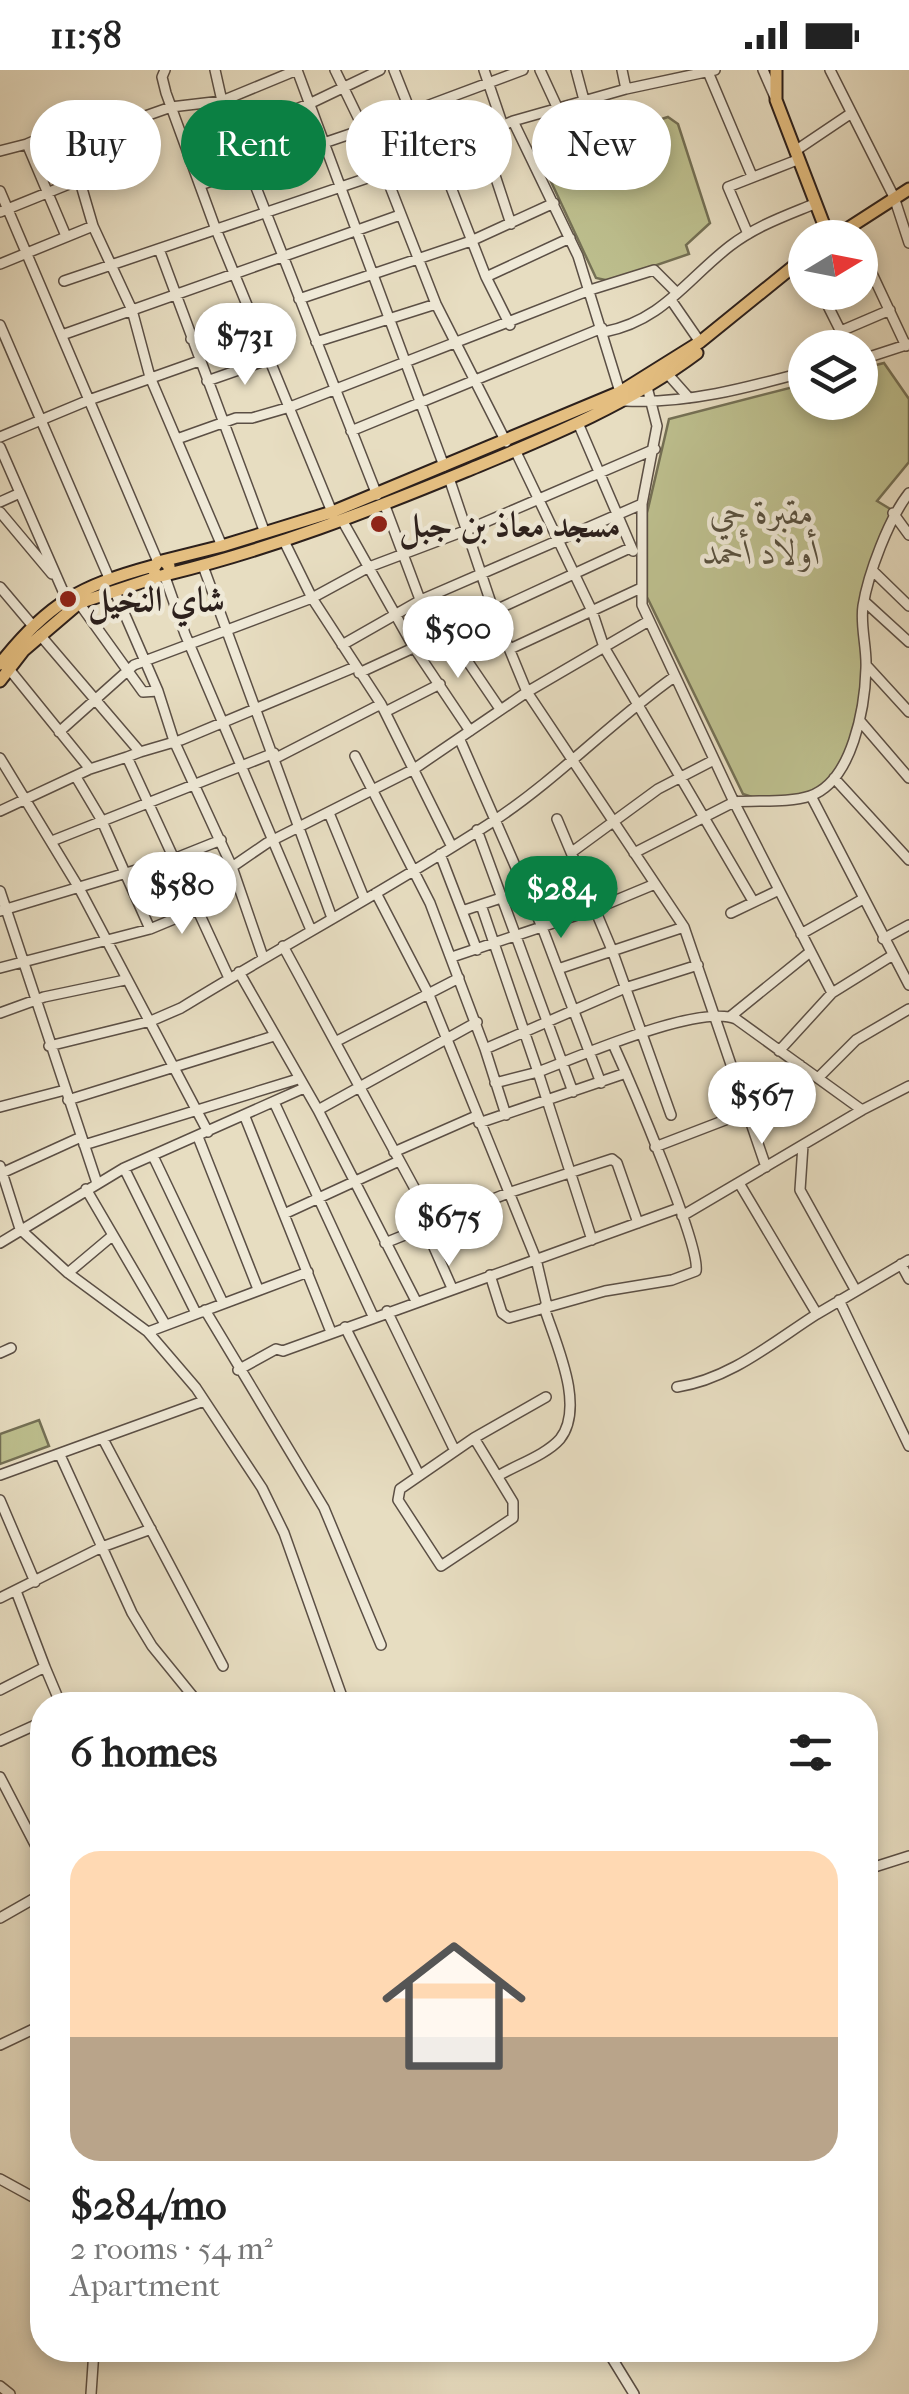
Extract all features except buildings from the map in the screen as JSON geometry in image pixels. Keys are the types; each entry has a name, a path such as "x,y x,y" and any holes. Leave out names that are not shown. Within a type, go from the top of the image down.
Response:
{"main road":[{"path":"776,70 776,100 822,220"},
{"path":"866,220 909,189"},
{"path":"665,371 788,271"},
{"path":"511,446 578,423 646,384 788,279"},
{"path":"0,681 3,663 66,598 109,578 203,566 284,541 623,396"},
{"path":"37,631 79,603 116,592 161,569 265,533 337,516"}],"street":[{"path":"165,70 162,77 181,133"},
{"path":"215,70 222,100"},
{"path":"224,100 298,70 309,100"},
{"path":"335,70 350,100"},
{"path":"318,100 380,70"},
{"path":"394,70 406,100"},
{"path":"484,70 497,100"},
{"path":"446,100 523,70"},
{"path":"540,70 554,100"},
{"path":"576,70 584,100 711,71 752,176"},
{"path":"622,70 626,89"},
{"path":"763,70 776,100"},
{"path":"830,70 894,197 909,243"},
{"path":"161,111 181,106"},
{"path":"748,234 727,188 796,155 850,114"},
{"path":"512,130 570,238 623,396 653,402 689,398 788,376"},
{"path":"0,151 28,144 66,236"},
{"path":"326,146 422,402 494,612 527,692 684,927 766,1167"},
{"path":"64,281 346,185"},
{"path":"4,210 55,190"},
{"path":"83,190 93,226 132,310 150,377 222,546"},
{"path":"202,190 337,516 413,646 470,731"},
{"path":"256,190 334,391 404,553 434,637"},
{"path":"391,190 436,304 537,498 592,611 604,647 753,901"},
{"path":"452,190 486,277 510,324"},
{"path":"500,190 512,224"},
{"path":"0,191 4,210 90,400 311,930"},
{"path":"300,300 471,241 554,203"},
{"path":"351,432 603,330 643,320 748,234 814,204"},
{"path":"62,335 234,271 400,216"},
{"path":"0,264 93,226"},
{"path":"486,277 570,238"},
{"path":"159,249 265,533"},
{"path":"177,439 290,407 456,346 590,290 654,270 700,342"},
{"path":"878,285 908,345 878,354"},
{"path":"316,342 436,304"},
{"path":"844,330 890,310"},
{"path":"190,339 253,317"},
{"path":"0,325 109,578"},
{"path":"207,381 270,359"},
{"path":"0,437 199,361"},
{"path":"665,371 689,398"},
{"path":"646,384 653,402 655,449 642,504 639,556 648,622 712,762 832,993"},
{"path":"578,423 630,548 639,556"},
{"path":"0,447 66,598"},
{"path":"59,732 128,668 312,598 369,568 655,449"},
{"path":"0,502 20,493"},
{"path":"634,853 734,802 810,796 834,778 848,758 860,721 867,666 864,601 893,513 909,493"},
{"path":"342,645 421,600 642,504"},
{"path":"0,512 60,584"},
{"path":"893,513 909,535"},
{"path":"284,541 312,598 383,708 452,847"},
{"path":"0,811 90,768 174,741 357,670 630,548"},
{"path":"203,566 230,630 332,918"},
{"path":"874,572 909,606"},
{"path":"0,587 140,752"},
{"path":"510,649 641,588"},
{"path":"116,592 158,691 174,741 232,867 263,957"},
{"path":"864,601 909,642"},
{"path":"79,603 143,692 158,691"},
{"path":"232,867 274,840 414,770 527,692 648,622"},
{"path":"448,631 500,710"},
{"path":"3,663 90,768"},
{"path":"867,666 909,712"},
{"path":"49,1046 151,1020 181,1008 414,871 497,819 674,677"},
{"path":"52,841 195,782 275,756 440,684"},
{"path":"860,721 909,778"},
{"path":"460,740 542,927 601,1083"},
{"path":"355,756 414,871 452,958 506,1115"},
{"path":"127,757 198,909 318,1110 416,1300"},
{"path":"0,758 79,888 196,1112 258,1289"},
{"path":"572,852 682,776 712,762"},
{"path":"76,777 101,819 150,928"},
{"path":"834,778 909,860"},
{"path":"810,796 908,981"},
{"path":"330,814 364,898"},
{"path":"556,820 612,950 670,1114"},
{"path":"477,830 573,1092"},
{"path":"4,910 176,858 221,840"},
{"path":"440,854 476,950"},
{"path":"452,958 655,884"},
{"path":"731,912 779,890"},
{"path":"0,891 97,1183"},
{"path":"376,892 429,994 536,1259 568,1394 566,1424 553,1444 498,1476"},
{"path":"462,910 504,897"},
{"path":"802,934 863,900"},
{"path":"481,904 497,942 592,1240"},
{"path":"0,968 150,928 198,909"},
{"path":"883,939 909,925"},
{"path":"558,969 684,927"},
{"path":"282,946 397,1156 430,1226 452,1288"},
{"path":"731,1016 810,952"},
{"path":"779,1051 832,993 892,955"},
{"path":"485,1048 625,988 698,965"},
{"path":"337,1042 460,978"},
{"path":"0,1013 34,1000 125,980"},
{"path":"820,1078 856,1040 909,1009"},
{"path":"496,1083 538,1072 640,1033 716,1015 731,1016 862,1110"},
{"path":"318,1110 476,1022"},
{"path":"0,1108 174,1070 274,1036"},
{"path":"490,1275 505,1317 605,1291 672,1280 696,1271 696,1259 680,1212 613,1044"},
{"path":"740,1095 800,1064"},
{"path":"284,1214 477,1120 506,1115 626,1073"},
{"path":"0,1244 124,1168 245,1116 301,1084"},
{"path":"301,1084 82,1141 1,1169 20,1229 68,1273 148,1332 204,1401 275,1511 341,1692"},
{"path":"238,1370 276,1349 283,1350 416,1300 680,1212 909,1086"},
{"path":"274,1102 373,1316"},
{"path":"655,1146 746,1112"},
{"path":"245,1116 331,1332"},
{"path":"803,1145 800,1190 856,1291"},
{"path":"153,1156 222,1303"},
{"path":"386,1243 508,1193 614,1160 638,1223"},
{"path":"124,1168 200,1311 324,1508 381,1645"},
{"path":"738,1183 817,1314"},
{"path":"86,1189 165,1324"},
{"path":"68,1273 112,1236"},
{"path":"677,1387 698,1384 729,1371 905,1262 909,1279"},
{"path":"148,1332 308,1272"},
{"path":"839,1300 909,1446"},
{"path":"388,1310 455,1451"},
{"path":"344,1327 418,1475"},
{"path":"0,1353 11,1348"},
{"path":"474,1438 512,1502 513,1518 441,1566 398,1500 400,1489 474,1438 546,1396"},
{"path":"0,1475 204,1401"},
{"path":"102,1439 223,1666"},
{"path":"60,1455 132,1613 152,1646 189,1692"},
{"path":"0,1500 34,1582"},
{"path":"0,1598 102,1547 151,1528"},
{"path":"16,1590 56,1692"},
{"path":"0,1690 45,1667"},
{"path":"0,1742 30,1728"},
{"path":"0,1777 30,1835"},
{"path":"878,1866 909,1856"},
{"path":"0,1918 30,1901"},
{"path":"0,2045 30,2030"},
{"path":"0,2179 30,2195"},
{"path":"91,2394 93,2362"},
{"path":"614,2362 634,2394"},
{"path":"0,2386 10,2394"}],"green space":[{"path":"671,119 678,124 710,223 686,245 689,254 610,281 596,278 555,190 671,190"},
{"name":"مقبرة حي أولاد أحمد","path":"884,363 909,399 909,462 877,501 892,510 860,607 865,666 848,763 819,797 758,799 743,794 647,597 647,513 669,419 788,388 788,420 878,420 878,364"},
{"path":"39,1420 49,1446 0,1464 0,1434"}],"place":[{"name":"مسجد معاذ بن جبل","path":"379,524"},
{"name":"شاي النخيل","path":"68,599"}]}
